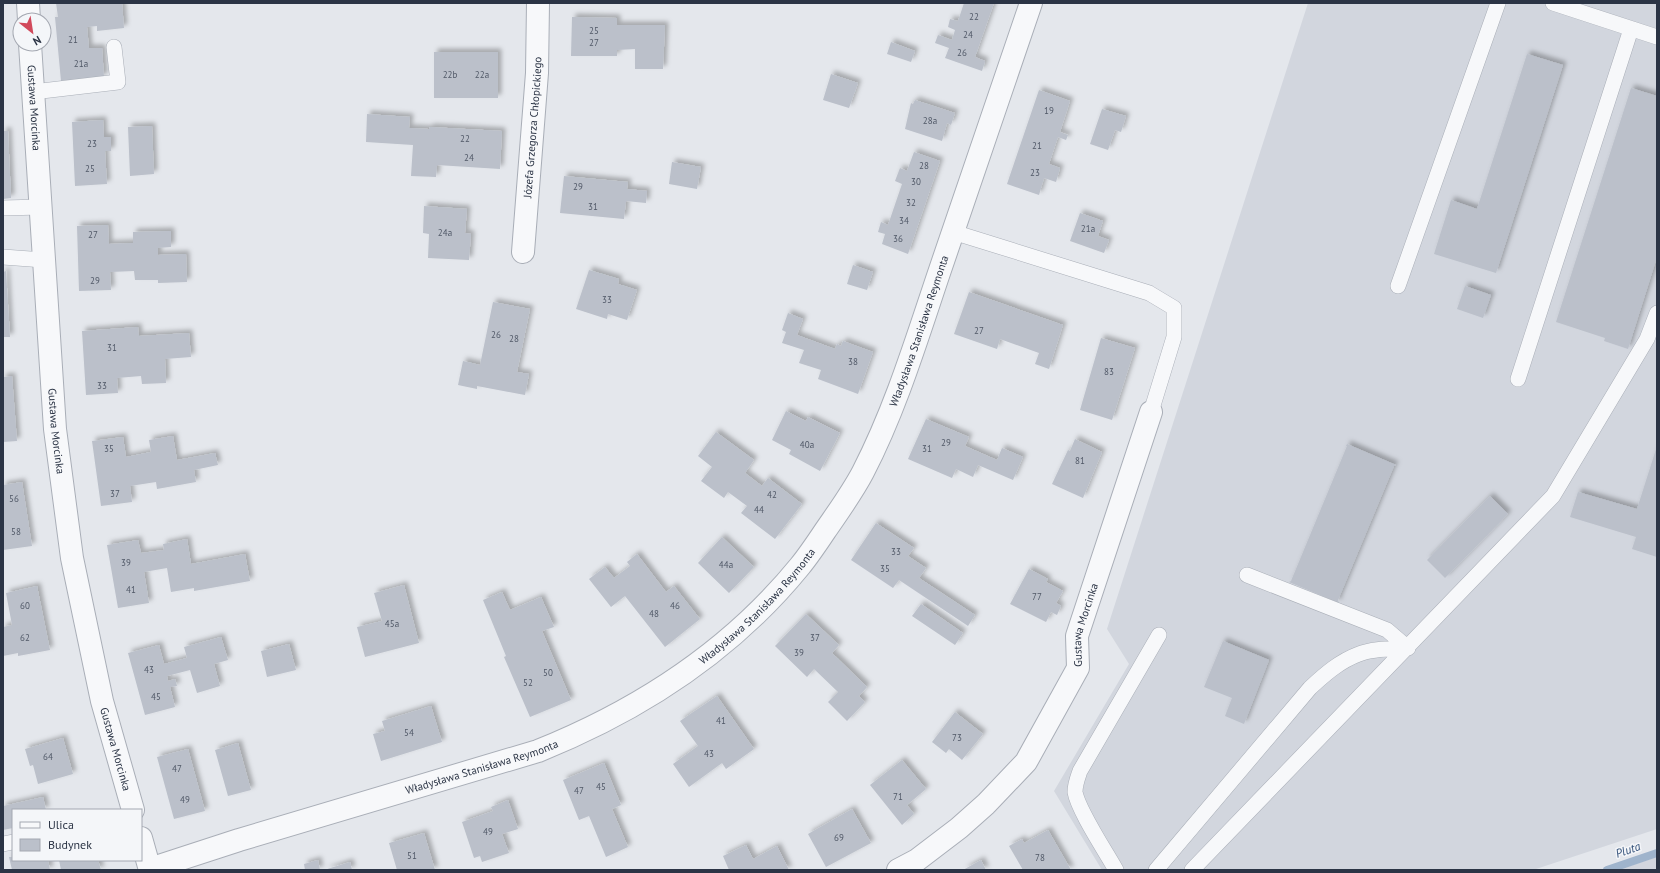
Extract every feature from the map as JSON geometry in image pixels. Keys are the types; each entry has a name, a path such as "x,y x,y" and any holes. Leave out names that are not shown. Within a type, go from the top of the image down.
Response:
{"street":[{"name":"Józefa Grzegorza Chłopickiego","path":"523,252 537,73 538,3"},
{"name":"Władysława Stanisława Reymonta","path":"150,869 238,840 538,751 571,738 617,715 662,689 732,637 767,603 801,565 847,499 862,474 876,444 906,367 1031,3"},
{"name":"Gustawa Morcinka","path":"30,52 55,430 72,558 102,701 130,809"},
{"name":"Gustawa Morcinka","path":"898,870 917,860 959,828 996,793 1030,756 1078,668 1077,636 1150,412"},
{"path":"142,841 150,869"}],"lane":[{"path":"1398,286 1498,3"},
{"path":"1553,3 1657,38"},
{"path":"1518,379 1631,29"},
{"path":"33,92 118,82 114,47"},
{"path":"3,208 41,208"},
{"path":"953,232 1149,293 1174,308 1174,337 1150,412"},
{"path":"3,257 44,260"},
{"path":"1192,870 1408,648 1553,496 1647,339 1657,313"},
{"path":"1246,575 1387,630 1408,648"},
{"path":"1116,870 1079,805 1075,792 1076,781 1080,770 1159,634"},
{"path":"1156,870 1310,688 1326,673 1359,654 1373,651 1408,648"}],"shaded area":[{"path":"1308,3 1657,3 1657,829 1533,870 1102,870 1054,791 1129,664 1107,629"},
{"path":"1657,857 1657,870 1618,870"}],"building":[{"path":"56,3 122,3 124,28 97,31 97,26 87,27 89,48 102,48 104,77 61,81 55,17 58,17"},
{"path":"964,3 994,3 975,57 985,61 982,71 945,58 949,48 935,43 938,35 952,40 955,30 948,27 950,19 958,21"},
{"path":"572,17 617,18 617,25 665,25 663,69 635,69 635,49 617,50 617,56 571,56"},
{"path":"891,42 915,51 911,62 887,54"},
{"path":"434,52 498,52 498,98 434,98"},
{"path":"1527,54 1563,65 1496,273 1434,254 1451,200 1477,209"},
{"path":"831,74 858,83 849,108 823,100"},
{"path":"1631,88 1657,96 1657,257 1628,349 1604,341 1605,338 1556,322"},
{"path":"1039,90 1070,101 1060,132 1068,135 1066,140 1058,137 1049,164 1060,168 1056,182 1044,178 1039,195 1007,184"},
{"path":"915,100 955,113 951,125 947,123 942,141 905,129 911,103 913,104"},
{"path":"1102,109 1126,116 1121,132 1115,130 1108,150 1090,144"},
{"path":"367,114 410,117 409,128 429,129 430,127 502,131 500,169 437,165 436,177 411,176 413,145 366,142"},
{"path":"103,120 104,137 111,137 111,151 105,151 107,184 75,186 72,122"},
{"path":"152,126 154,174 130,176 128,127"},
{"path":"3,131 8,131 11,198 3,199"},
{"path":"914,152 940,161 908,254 882,244 885,234 878,232 881,222 888,225 902,184 895,181 900,168 907,171"},
{"path":"672,162 701,167 697,189 669,184"},
{"path":"564,176 628,182 627,189 647,191 646,203 626,201 624,219 560,213"},
{"path":"424,206 467,209 465,233 471,234 469,260 428,258 429,234 423,233"},
{"path":"1080,213 1103,221 1098,236 1109,240 1104,253 1070,241"},
{"path":"108,225 109,244 133,243 133,232 171,231 171,247 158,248 158,255 186,254 187,282 158,283 158,280 135,280 134,271 110,272 111,290 79,291 77,226"},
{"path":"853,265 873,272 867,290 847,284"},
{"path":"589,270 619,279 618,284 637,290 627,320 608,314 607,319 576,309"},
{"path":"6,271 10,337 3,337 3,272"},
{"path":"1465,286 1491,295 1483,318 1457,309"},
{"path":"969,292 1063,325 1049,369 1035,364 1039,353 1000,339 997,349 954,334"},
{"path":"493,302 530,309 517,372 529,374 525,395 477,386 477,389 458,385 463,361 480,365"},
{"path":"788,313 803,319 797,335 835,349 837,344 841,346 843,341 873,352 858,394 818,379 821,370 799,363 804,350 782,343 786,332 782,330"},
{"path":"138,327 139,336 189,333 191,357 165,359 166,383 142,384 141,376 117,378 118,393 86,395 82,331"},
{"path":"1101,338 1135,348 1112,420 1080,410"},
{"path":"12,376 17,441 3,442 3,377"},
{"path":"786,411 806,421 808,417 840,433 820,471 789,454 791,450 772,440"},
{"path":"926,419 969,437 965,446 997,460 1002,448 1023,457 1013,480 978,465 973,477 956,469 952,478 908,459"},
{"path":"716,432 754,460 745,473 762,486 768,478 802,504 775,539 741,513 747,506 728,492 724,498 701,481 712,467 698,456"},
{"path":"173,436 177,460 215,453 218,465 194,470 196,482 157,489 156,482 130,486 132,502 101,506 92,441 123,437 126,457 151,452 149,440"},
{"path":"1075,439 1102,452 1083,498 1052,484 1068,450 1070,451"},
{"path":"1347,444 1396,465 1394,466 1338,600 1339,603 1289,582 1291,581"},
{"path":"1657,446 1657,557 1632,549 1636,537 1570,517 1578,492 1637,509"},
{"path":"22,482 32,546 3,550 3,485"},
{"path":"1490,496 1508,514 1445,578 1427,560"},
{"path":"876,523 914,548 908,556 926,568 919,578 975,615 968,626 899,580 893,588 851,560"},
{"path":"722,537 754,567 729,593 698,563"},
{"path":"187,539 191,564 245,554 250,581 194,591 194,588 171,592 167,568 144,572 149,603 118,608 107,545 138,540 141,553 164,550 163,544"},
{"path":"637,554 666,592 674,586 700,619 665,647 625,596 611,607 589,579 605,567 614,578 630,566 627,562"},
{"path":"1029,569 1048,579 1046,582 1063,591 1056,603 1061,606 1057,615 1051,612 1046,622 1010,604"},
{"path":"404,585 419,643 365,657 357,627 382,621 374,593"},
{"path":"37,586 50,650 18,656 18,653 3,656 3,627 12,625 6,593"},
{"path":"502,592 510,610 541,597 554,627 542,631 571,700 530,717 504,657 506,656 483,600"},
{"path":"921,604 963,633 955,645 912,616"},
{"path":"806,614 839,645 832,653 867,687 859,696 865,702 847,721 828,702 838,692 814,669 807,677 775,646"},
{"path":"221,637 228,660 214,664 220,686 197,693 190,670 167,676 168,681 175,679 177,686 170,687 175,707 145,715 128,653 159,645 164,664 187,658 184,647"},
{"path":"1223,641 1269,660 1244,724 1225,716 1232,698 1204,687"},
{"path":"289,644 296,670 267,677 261,651"},
{"path":"717,696 754,749 726,769 722,763 689,787 673,764 698,746 680,721"},
{"path":"431,706 442,742 381,761 373,734 385,731 382,721"},
{"path":"955,712 983,734 962,760 949,749 946,753 932,742"},
{"path":"63,738 73,774 38,784 33,765 30,766 25,749"},
{"path":"238,743 251,790 228,796 215,750"},
{"path":"188,749 205,811 174,819 157,757"},
{"path":"902,760 926,789 907,805 914,814 902,825 870,785"},
{"path":"604,763 621,805 612,809 628,847 606,857 589,816 579,820 563,780"},
{"path":"43,797 46,809 12,809 12,828 3,830 3,806"},
{"path":"508,800 518,829 502,834 509,853 482,862 480,856 474,858 462,822 493,811 491,807"},
{"path":"852,809 871,843 826,867 808,834"},
{"path":"1048,830 1071,870 1023,870 1009,846 1022,839 1024,843"},
{"path":"424,833 435,870 397,870 389,843"},
{"path":"746,845 753,859 777,846 789,870 729,870 723,856"},
{"path":"9,857 12,857 12,861 48,861 50,870 12,870"},
{"path":"318,860 320,870 305,870 304,864"},
{"path":"981,860 986,870 963,870"},
{"path":"59,861 98,861 101,870 61,870"},
{"path":"350,862 352,870 324,870"}],"waterway":[{"name":"Pluta","path":"1607,870 1657,853"}]}
